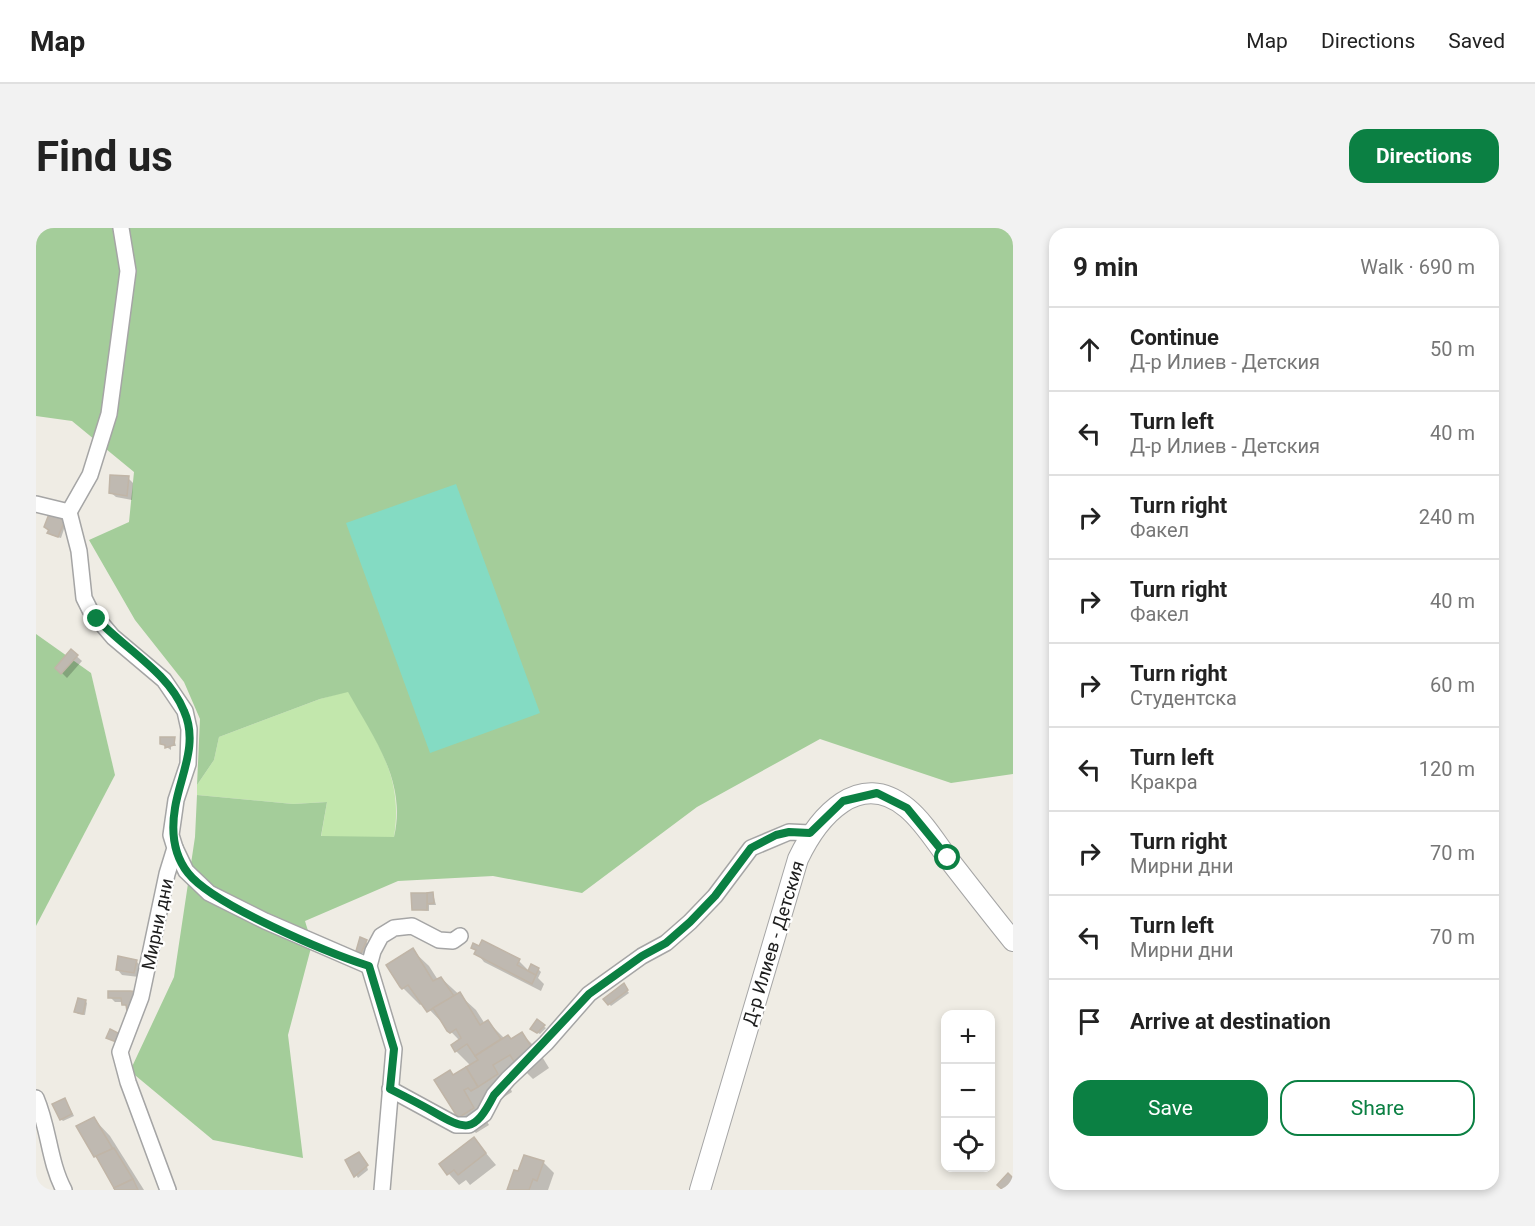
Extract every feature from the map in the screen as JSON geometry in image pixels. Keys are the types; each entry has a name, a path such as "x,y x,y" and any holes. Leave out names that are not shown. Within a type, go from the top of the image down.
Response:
{"street":[{"path":"36,504 69,512 90,475 109,414 128,272 121,228"},
{"name":"Мирни дни","path":"69,512 79,551 84,598 90,610 113,637 164,680 185,711 189,729 188,764 172,821 171,835 175,848 166,874 141,997 120,1052 128,1082 168,1190"},
{"name":"Д-р Илиев - Детския","path":"700,1190 792,879 810,833 830,811 853,796 877,793 896,800 917,818 1013,941"},
{"path":"390,1089 456,1125 469,1125 484,1114 494,1095 589,994 642,956 666,943 690,922 715,896 751,848 776,835 789,832 810,833"},
{"path":"175,848 186,871 209,892 254,916 369,966"},
{"path":"382,1190 394,1049 369,966 373,951 381,936 394,928 412,926 439,940 453,940 460,936"},
{"path":"36,1098 44,1117 58,1178 64,1190"}],"green space":[{"path":"36,228 1013,228 1013,774 951,783 820,739 697,807 582,893 493,876 398,881 305,921 312,944 288,1035 303,1158 213,1140 130,1071 174,977 195,837 197,795 293,804 327,802 321,836 394,837 397,817 396,797 385,760 348,692 320,699 219,737 214,760 197,785 200,719 184,682 135,620 89,540 129,522 134,472 72,421 36,416"},
{"path":"456,484 540,713 430,753 346,523"},
{"path":"36,634 91,673 115,775 36,926"},
{"path":"348,691 377,743 391,777 396,815 394,837 321,837 327,802 293,804 197,795 197,785 214,760 219,737 320,699"}],"building":[{"path":"110,475 129,476 127,496 109,493"},
{"path":"49,514 65,520 58,537 47,533 49,530 44,527"},
{"path":"71,649 78,655 61,674 55,668"},
{"path":"160,737 175,737 174,745 165,748 165,745 160,744"},
{"path":"433,892 434,903 427,904 427,893"},
{"path":"411,893 427,893 427,910 412,910"},
{"path":"360,937 367,940 361,953 356,951"},
{"path":"482,940 520,959 517,965 536,975 532,984 474,954 476,950 471,948 473,943 479,946"},
{"path":"413,948 433,981 441,977 454,996 427,1012 408,985 402,989 400,987 386,965"},
{"path":"118,956 137,960 134,973 116,970"},
{"path":"531,964 539,968 536,975 528,971"},
{"path":"624,983 628,990 608,1005 603,999"},
{"path":"108,991 139,992 131,1011 127,1011 126,1005 122,1005 121,998 108,998"},
{"path":"460,992 480,1025 488,1020 501,1039 475,1056 467,1044 455,1052 451,1045 461,1038 456,1029 450,1033 447,1031 433,1008"},
{"path":"78,998 86,1000 83,1014 74,1012"},
{"path":"537,1019 545,1025 537,1033 530,1029"},
{"path":"110,1029 122,1035 119,1043 106,1038"},
{"path":"522,1032 534,1051 515,1063 510,1055 493,1065 498,1074 478,1087 466,1067 478,1060 475,1056 508,1035 511,1039"},
{"path":"466,1067 478,1087 471,1091 468,1088 464,1090 474,1108 458,1118 434,1080 450,1070 453,1075"},
{"path":"65,1098 72,1114 60,1120 52,1104"},
{"path":"94,1117 113,1149 94,1157 76,1126"},
{"path":"474,1137 486,1153 458,1175 454,1170 447,1175 439,1164"},
{"path":"114,1148 133,1179 114,1188 96,1156"},
{"path":"359,1152 368,1165 354,1177 345,1160"},
{"path":"524,1155 544,1161 537,1181 533,1179 529,1190 507,1190 514,1170 518,1171"},
{"path":"1008,1173 1013,1178 1013,1190 1003,1190 997,1185"},
{"path":"133,1179 138,1190 115,1190 114,1188"}],"route":[{"path":"97,619 113,637 155,670 185,711 189,729 188,764 176,800 171,835 186,871 209,892 233,906 330,951 369,966 394,1049 390,1089 456,1125 469,1125 484,1114 494,1095 508,1079 567,1021 589,994 642,956 666,943 690,922 734,873 751,848 765,840 789,832 810,833 830,811 843,801 853,796 877,793 896,800 907,808 948,858"}]}
